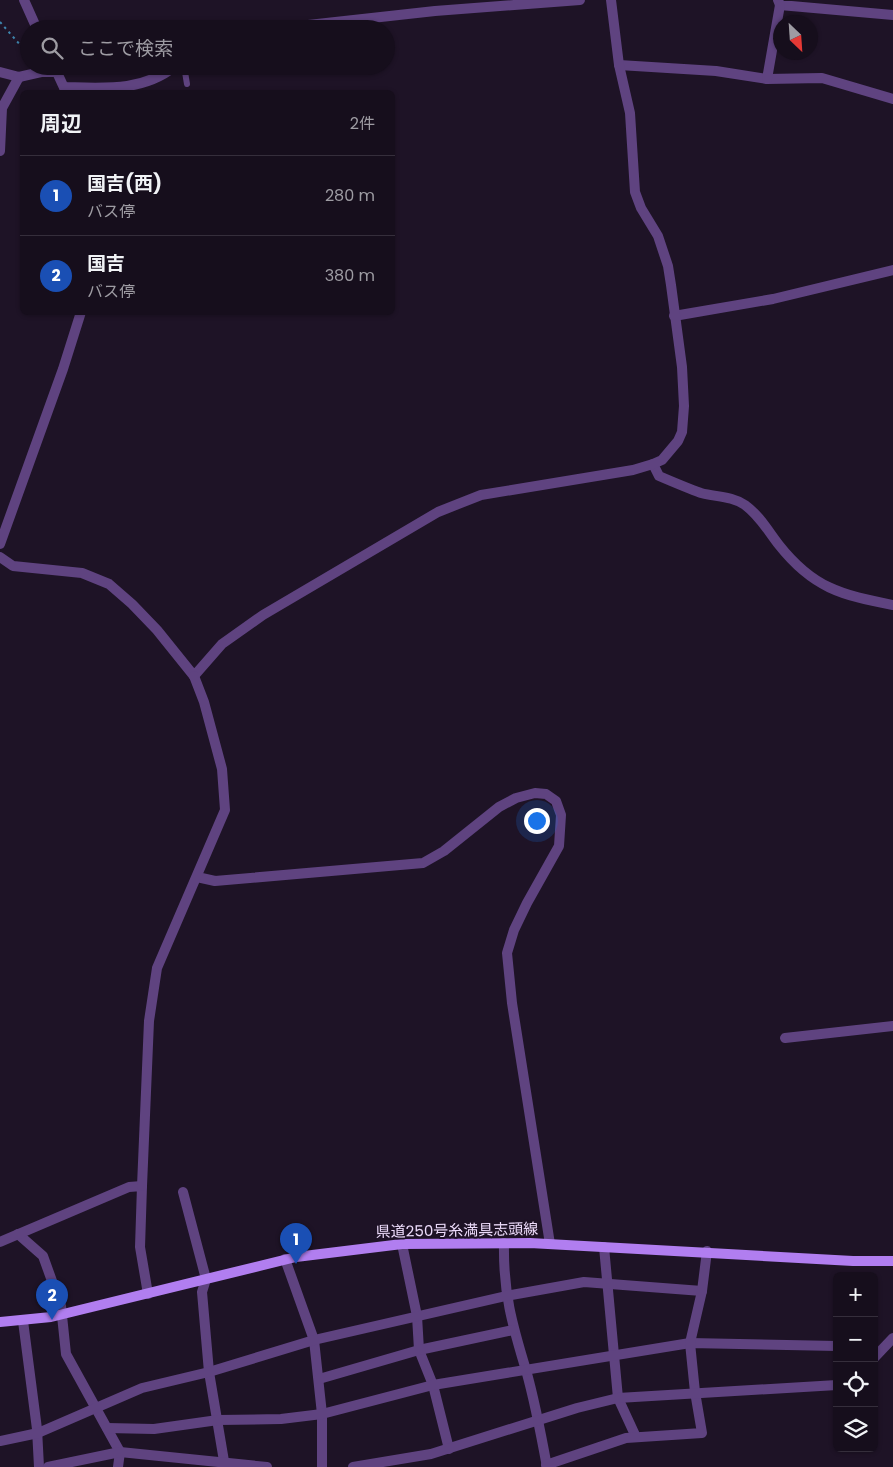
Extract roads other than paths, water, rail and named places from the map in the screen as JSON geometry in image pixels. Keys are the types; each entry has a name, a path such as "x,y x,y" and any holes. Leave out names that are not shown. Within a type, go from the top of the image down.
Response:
{"main road":[{"name":"県道250号糸満具志頭線","path":"0,1322 62,1314 285,1259 355,1248 402,1244 550,1244 707,1251 853,1261 893,1261"}],"street":[{"path":"24,0 33,20"},
{"path":"354,20 435,11 580,0"},
{"path":"194,676 222,644 263,615 438,512 482,495 633,470 662,460 670,452 682,432 684,421 682,368 668,266 658,236 641,208 636,192 630,113 619,65 611,0"},
{"path":"767,79 779,2 893,15"},
{"path":"619,65 716,71 767,79 822,78 893,99"},
{"path":"0,72 19,77 28,75"},
{"path":"59,75 65,90 114,88 139,84 161,75"},
{"path":"0,151 2,108 19,77"},
{"path":"674,316 773,299 893,270"},
{"path":"0,544 63,370 80,315"},
{"path":"653,464 659,476 703,493 722,496 743,503 756,514 800,569 826,587 858,598 893,605"},
{"path":"0,557 2,561 13,566 82,573 108,584 132,604 157,630 194,676 204,702 222,769 226,797 220,825 157,968 151,998 140,1247 144,1280 148,1294"},
{"path":"197,877 215,881 424,863 444,851 499,807 516,798 535,793 546,794 556,801 561,815 559,846 527,903 514,930 507,953 512,1003 550,1244"},
{"path":"785,1038 893,1026"},
{"path":"2,1239 128,1187 142,1186"},
{"path":"183,1192 206,1279 202,1292 209,1372 225,1465"},
{"path":"18,1234 43,1256 62,1314 61,1322 66,1354 120,1452 118,1467"},
{"path":"504,1243 506,1296 513,1330 526,1370 547,1466 626,1438 702,1433 695,1392 690,1343 702,1291 707,1251"},
{"path":"402,1244 417,1316 419,1350 433,1385 449,1449"},
{"path":"604,1247 618,1398 636,1437"},
{"path":"285,1259 314,1340 322,1414 322,1467"},
{"path":"0,1441 38,1433 142,1388 209,1372 314,1340 506,1296 584,1282 702,1291"},
{"path":"23,1320 38,1433 39,1467"},
{"path":"318,1378 419,1350 513,1330"},
{"path":"879,1347 893,1338"},
{"path":"107,1428 154,1429 218,1420 281,1419 322,1414 433,1385 690,1343 833,1346"},
{"path":"353,1467 431,1454 577,1408 618,1398 695,1392 819,1388 833,1386"},
{"path":"48,1467 120,1452 225,1465 267,1467"}],"lane":[{"path":"186,75 187,84"}],"place":[{"name":"国吉(西)","path":"296,1264"},
{"name":"国吉","path":"52,1320"}]}
